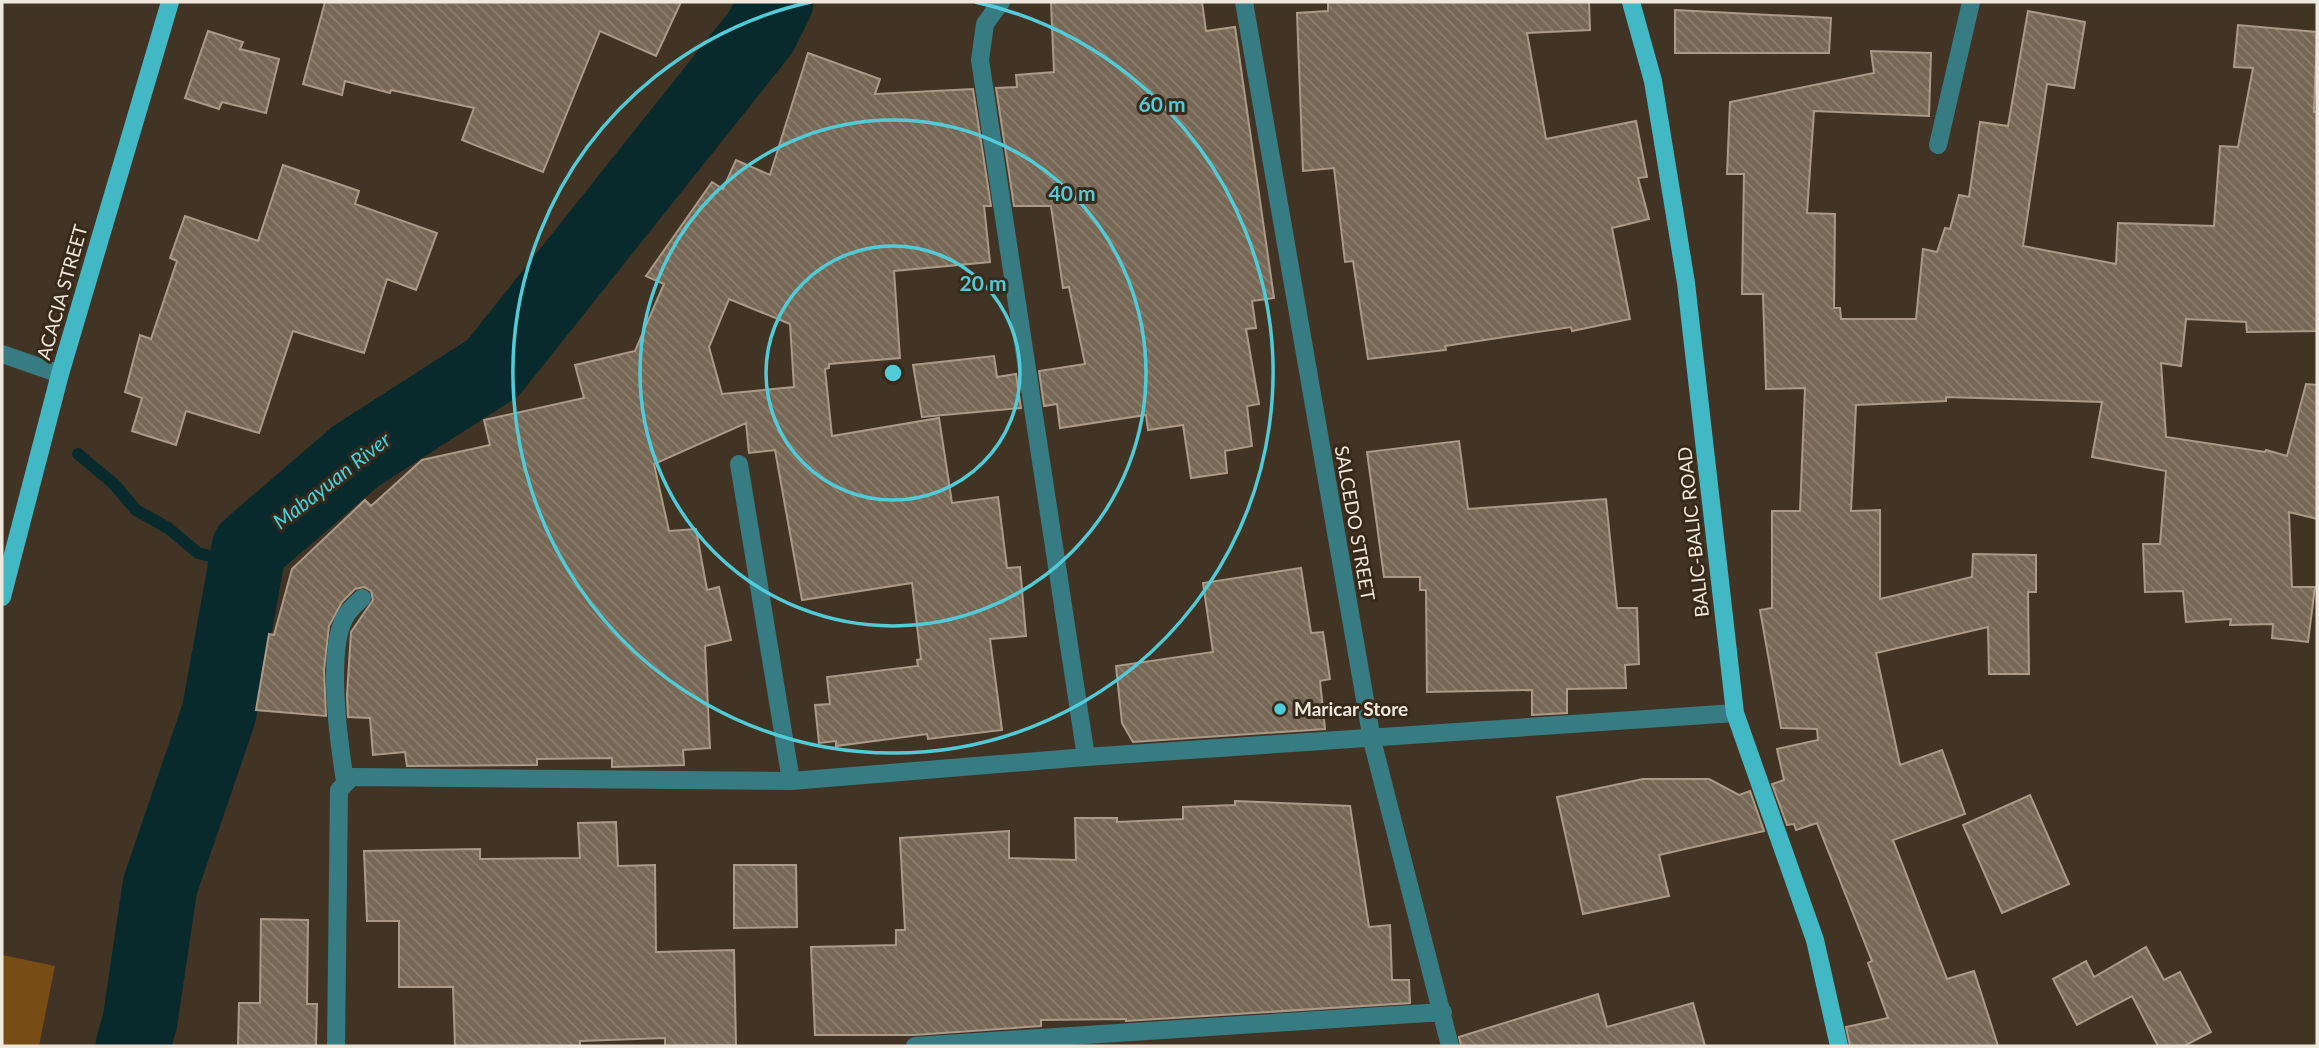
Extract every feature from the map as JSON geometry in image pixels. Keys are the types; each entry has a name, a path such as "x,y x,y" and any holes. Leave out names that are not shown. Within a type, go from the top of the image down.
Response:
{"main road":[{"name":"ACACIA STREET","path":"2,597 60,374 170,2"},
{"name":"BALIC-BALIC ROAD","path":"1631,2 1653,81 1686,283 1735,713 1815,940 1839,1046"}],"street":[{"path":"1001,2 985,24 980,60 1086,757"},
{"name":"SALCEDO STREET","path":"1244,2 1372,740 1450,1046"},
{"path":"1938,145 1971,2"},
{"path":"2,354 60,374"},
{"path":"739,464 792,781"},
{"path":"345,781 337,732 336,671 345,615 362,598"},
{"path":"336,1046 339,790 345,781 360,776 792,781 1086,757 1372,740 1735,713"},
{"path":"915,1046 1443,1012"}],"shaded area":[{"path":"2,955 55,966 39,1046 2,1046"}],"building":[{"path":"325,2 681,2 656,56 600,31 543,172 462,140 474,108 391,90 390,93 345,81 342,95 303,84"},
{"path":"1051,2 1202,2 1206,31 1235,27 1274,298 1252,301 1256,328 1246,329 1259,404 1247,406 1252,446 1225,451 1227,473 1191,478 1183,425 1148,430 1146,415 1060,428 1057,404 1044,406 1039,371 1085,364 1069,287 1063,288 1051,206 1014,206 996,88 1017,87 1016,75 1054,72"},
{"path":"1328,2 1589,2 1590,30 1527,33 1546,139 1636,121 1647,177 1638,178 1649,219 1612,228 1630,319 1572,331 1571,327 1445,346 1446,350 1368,359 1353,261 1345,262 1334,168 1303,171 1297,13 1328,11"},
{"path":"1675,10 1831,18 1829,53 1675,53"},
{"path":"2028,11 2085,22 2074,88 2047,84 2023,246 2116,264 2118,223 2214,226 2220,146 2238,147 2253,68 2234,67 2238,25 2317,32 2314,112 2317,112 2317,331 2247,332 2246,322 2186,319 2181,366 2161,363 2166,437 2265,452 2266,450 2287,456 2306,384 2317,385 2317,519 2289,512 2292,587 2315,587 2308,642 2272,638 2273,624 2230,625 2231,619 2186,622 2183,591 2145,592 2143,544 2160,544 2166,471 2092,457 2102,402 1946,397 1946,401 1856,405 1851,511 1880,510 1880,599 1972,577 1973,554 2036,555 2036,592 2028,592 2029,674 1989,674 1988,627 1876,653 1900,765 1942,750 1965,814 1893,840 1947,979 1974,971 1998,1046 1850,1046 1846,1027 1888,1018 1868,963 1872,961 1817,823 1796,830 1794,824 1787,825 1772,784 1784,780 1777,749 1818,740 1817,729 1781,728 1760,610 1772,608 1772,511 1800,511 1805,388 1766,389 1763,294 1742,294 1744,174 1727,174 1730,102 1874,73 1871,51 1931,53 1929,116 1814,111 1807,213 1835,214 1834,308 1840,308 1841,319 1916,319 1923,249 1937,252 1945,228 1950,229 1959,195 1969,197 1980,122 2008,126"},
{"path":"208,31 243,42 240,49 279,59 266,113 222,102 219,109 185,98"},
{"path":"808,53 880,79 875,94 973,89 991,206 984,206 990,262 894,271 900,358 829,364 829,368 825,369 832,436 939,418 952,503 998,497 1007,568 1020,567 1026,636 990,639 1002,730 928,739 927,734 836,746 836,741 819,743 815,705 830,704 827,677 918,666 917,660 921,659 912,583 802,600 775,450 749,453 746,423 654,464 669,531 696,529 707,590 719,587 731,640 705,646 710,748 683,750 684,765 612,767 612,758 537,759 537,765 407,766 405,752 373,755 370,718 348,717 351,632 373,600 371,591 364,587 355,589 342,602 329,626 324,670 326,716 256,710 269,634 274,635 292,569 365,500 371,506 422,460 490,445 484,420 584,398 575,365 635,351 664,284 646,276 712,182 723,189 736,160 770,175","holes":["729,299 790,324 794,387 722,394 709,347"]},
{"path":"283,165 359,191 355,204 437,233 416,290 387,279 364,353 293,331 259,433 186,411 176,445 132,431 142,398 125,392 140,335 151,339 177,261 170,258 185,216 258,241"},
{"path":"994,356 997,377 1016,374 1021,408 922,417 913,365"},
{"path":"1459,441 1468,509 1606,499 1617,608 1637,608 1639,664 1625,665 1626,688 1567,689 1567,713 1532,715 1532,690 1427,692 1426,590 1420,590 1420,577 1384,577 1367,452"},
{"path":"1301,568 1311,633 1323,632 1330,679 1320,681 1325,729 1133,742 1122,723 1116,666 1213,652 1203,583"},
{"path":"1643,779 1709,779 1739,795 1750,791 1764,831 1659,855 1669,896 1583,914 1557,797"},
{"path":"2030,795 2069,884 2002,913 1963,825"},
{"path":"1235,801 1350,806 1369,927 1390,925 1392,980 1409,980 1410,1003 1126,1021 1041,1020 1041,1026 914,1035 815,1035 811,947 896,945 896,930 905,930 900,838 1009,831 1009,858 1076,860 1075,818 1117,818 1117,822 1183,819 1183,807 1235,805"},
{"path":"616,822 618,866 655,865 656,952 734,950 736,1045 665,1046 665,1038 580,1041 580,1046 455,1046 453,987 399,987 399,921 367,921 364,851 480,849 480,859 580,858 578,823"},
{"path":"734,865 796,865 797,927 734,928"},
{"path":"261,919 308,920 307,1004 317,1004 316,1046 238,1046 239,1003 260,1003"},
{"path":"2146,947 2164,980 2180,972 2211,1032 2184,1046 2158,1046 2132,996 2077,1025 2053,979 2086,961 2094,977"},
{"path":"1598,994 1607,1027 1693,1003 1705,1046 1461,1046 1459,1037"}],"waterway":[{"name":"Mabayuan River","path":"133,1046 140,1021 160,886 219,713 249,548 356,456 493,368 761,32 776,2"},
{"path":"78,454 114,484 136,510 168,528 198,553 246,565"}],"place":[{"name":"Maricar Store","path":"1280,709"}]}
